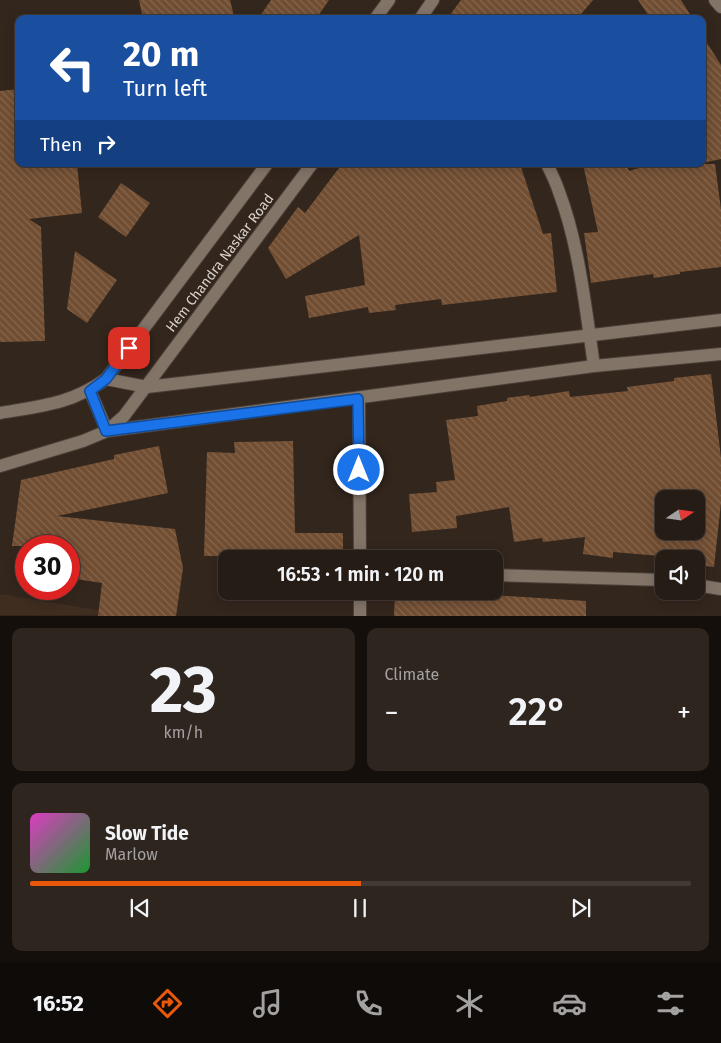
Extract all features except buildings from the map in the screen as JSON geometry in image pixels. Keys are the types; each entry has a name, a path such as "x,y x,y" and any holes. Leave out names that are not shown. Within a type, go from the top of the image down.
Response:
{"street":[{"path":"378,15 389,0"},
{"path":"423,15 433,0"},
{"path":"716,0 721,8"},
{"name":"Hem Chandra Naskar Road","path":"0,413 72,399 90,391 106,379 265,167"},
{"name":"Hem Chandra Naskar Road","path":"0,466 83,441 106,431 124,416 310,167"},
{"path":"548,167 560,193 571,234 582,288 594,366"},
{"path":"106,379 147,387 721,320"},
{"path":"90,391 106,431 358,399 594,366 721,354"},
{"path":"358,399 360,550"},
{"path":"503,575 655,580"},
{"path":"705,586 721,589"},
{"path":"360,600 360,616"}],"shaded area":[{"path":"0,594 15,596 15,600 37,600 128,615 0,615"}],"route":[{"path":"129,348 106,379 90,391 106,431 358,399 359,470"}]}
